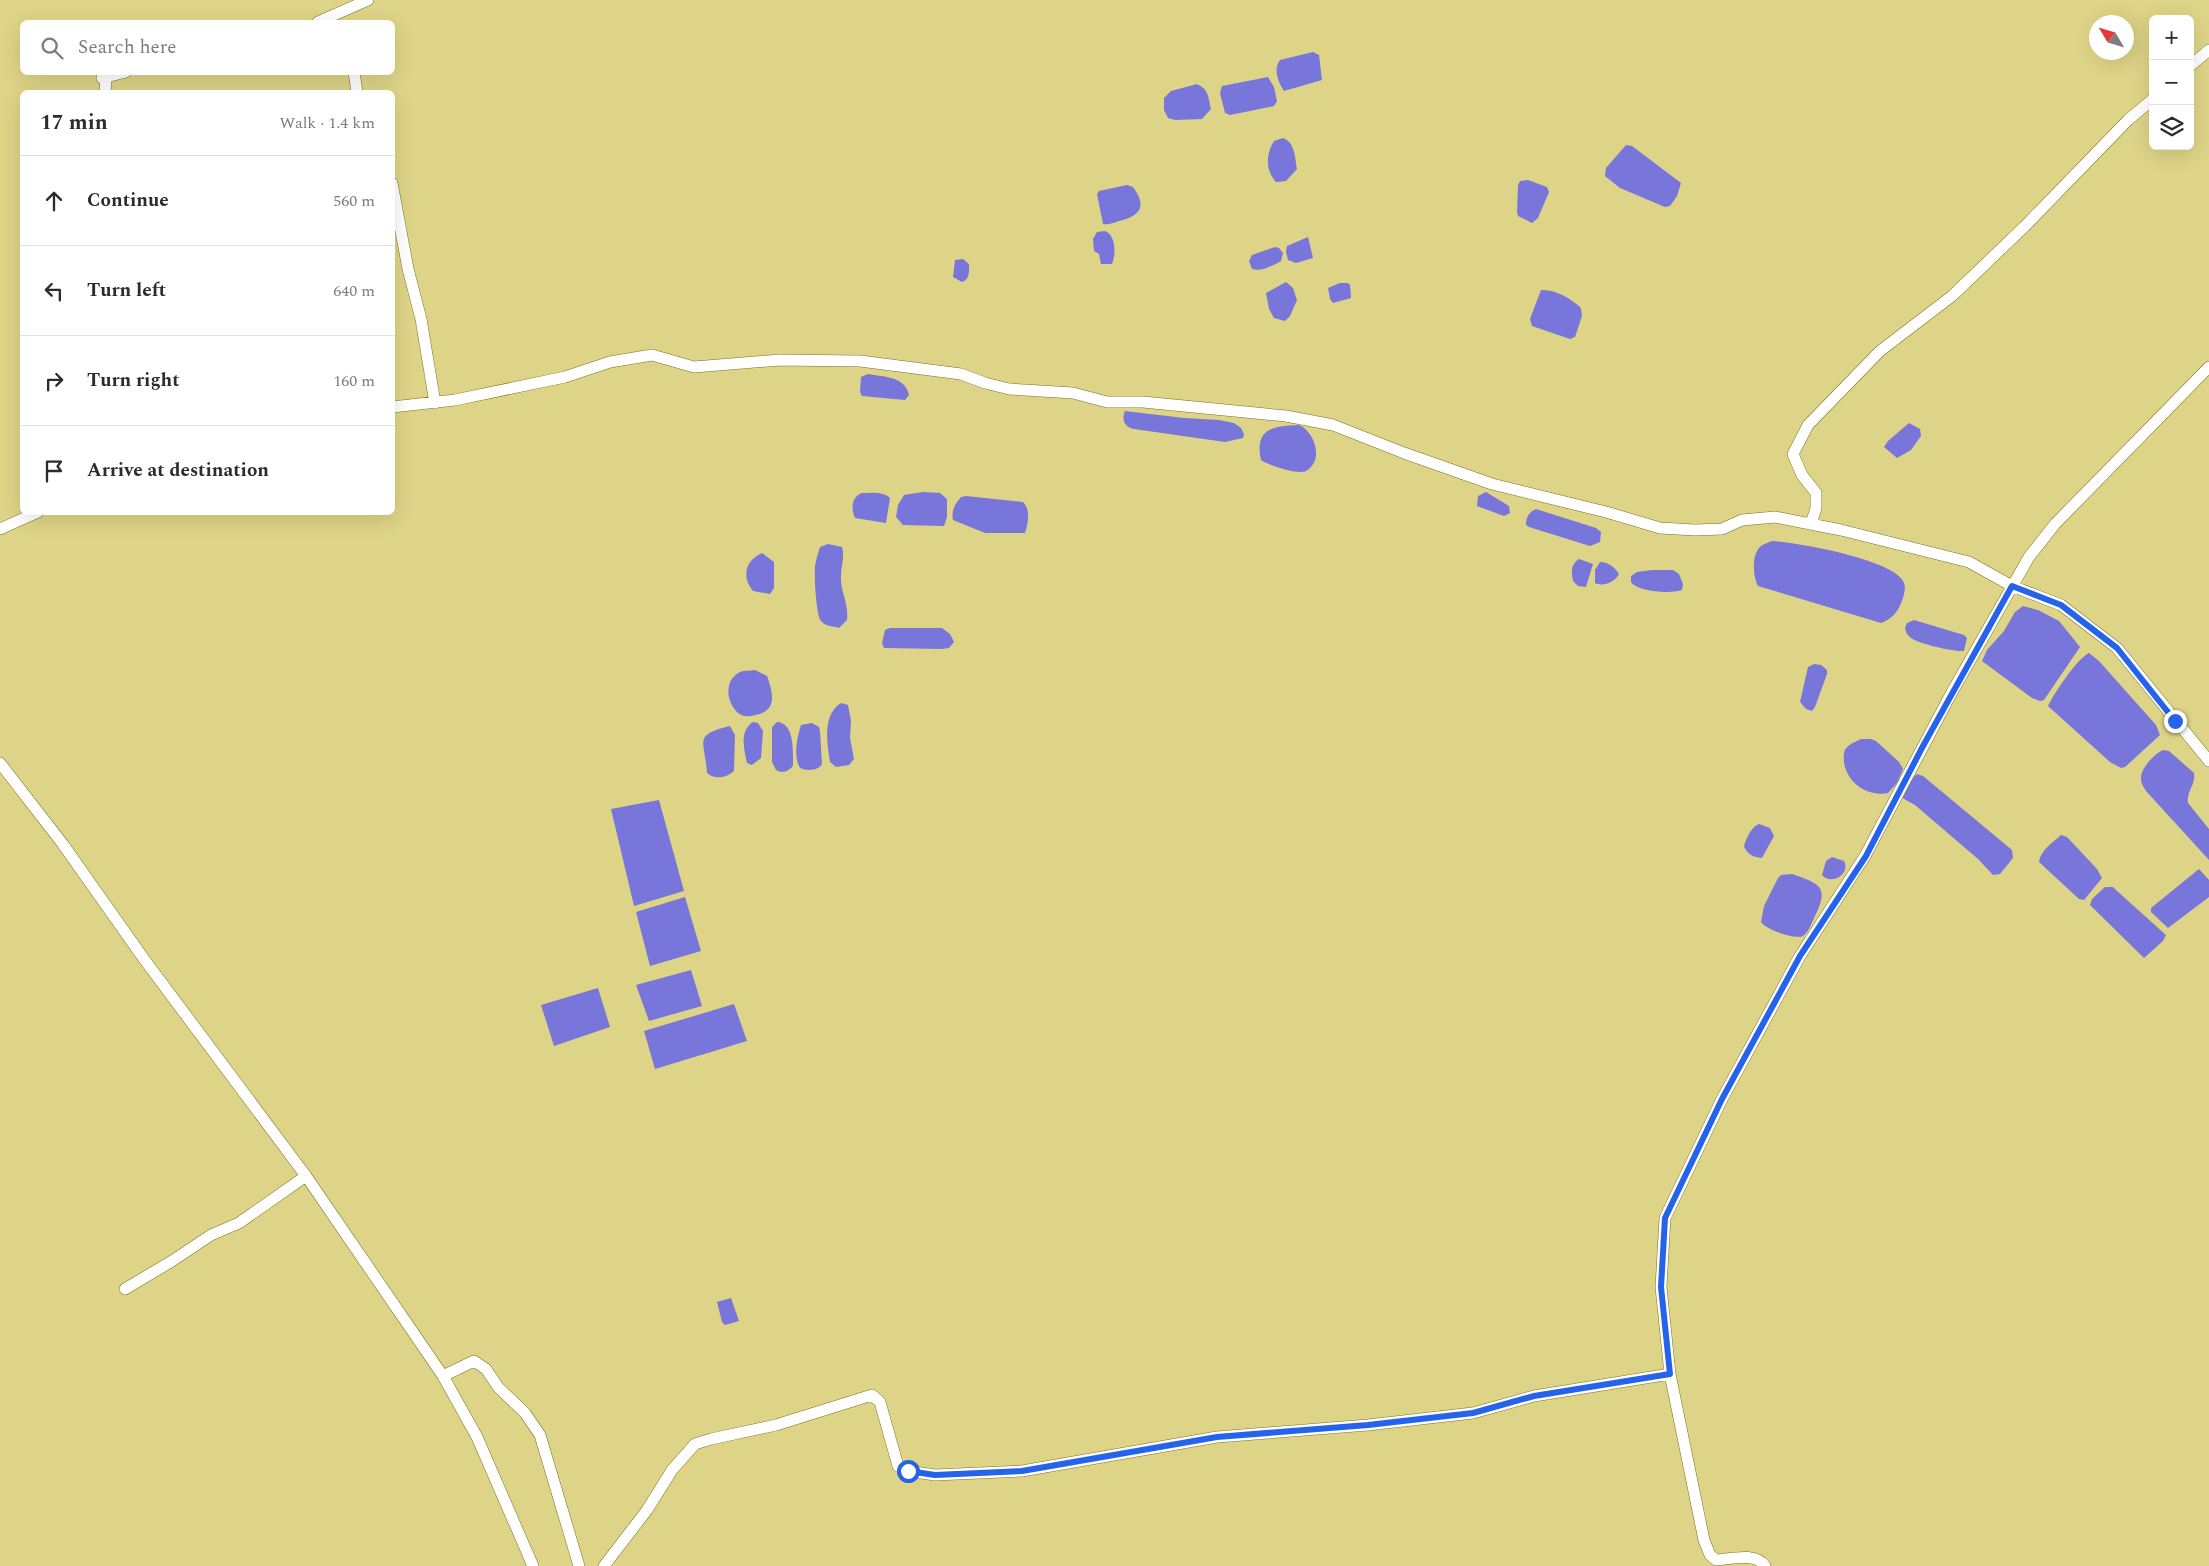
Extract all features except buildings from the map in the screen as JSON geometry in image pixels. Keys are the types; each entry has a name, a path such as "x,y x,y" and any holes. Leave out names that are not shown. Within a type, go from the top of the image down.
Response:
{"street":[{"path":"341,18 368,0"},
{"path":"2194,63 2209,50"},
{"path":"105,90 104,79 117,75"},
{"path":"354,75 357,90"},
{"path":"1811,524 1816,508 1816,493 1802,475 1793,454 1808,425 1880,350 1952,296 2025,226 2128,120 2149,102"},
{"path":"395,199 408,269 421,318 435,403"},
{"path":"395,407 435,403 565,377 610,362 652,355 694,367 780,360 860,361 961,374 1009,389 1073,394 1107,402 1143,402 1286,416 1333,425 1404,453 1492,484 1660,528 1722,529 1742,520 1775,517 1841,530 1969,562 2012,586 2061,605 2117,648 2209,762"},
{"path":"1765,1566 1762,1561 1753,1558 1716,1560 1710,1555 1704,1540 1670,1374 1661,1287 1665,1218 1722,1099 1790,973 1866,856 1931,731 2029,557 2055,524 2209,367"},
{"path":"0,529 31,515"},
{"path":"0,762 62,843 144,959 306,1176 443,1376 477,1437 533,1566"},
{"path":"125,1289 211,1235 238,1223 306,1176"},
{"path":"443,1376 474,1361 486,1369 498,1387 525,1413 540,1434 578,1566"},
{"path":"604,1566 647,1510 672,1470 695,1444 776,1425 872,1395 880,1402 898,1466 908,1471 935,1475 1022,1471 1217,1437 1368,1425 1473,1413 1534,1396 1670,1374"}],"shaded area":[{"path":"1313,52 1319,55 1322,80 1284,91 1277,76 1277,67 1280,60"},
{"path":"1268,77 1274,87 1277,101 1274,106 1230,115 1225,113 1220,93 1222,86"},
{"path":"1197,84 1206,91 1211,109 1202,119 1175,120 1168,118 1164,110 1164,98 1171,91"},
{"path":"1283,138 1292,147 1297,169 1286,181 1276,182 1268,167 1268,157 1274,141"},
{"path":"1626,145 1632,146 1681,183 1677,196 1670,206 1665,207 1620,188 1605,176 1606,168"},
{"path":"1528,180 1547,187 1549,192 1538,218 1532,223 1518,216 1517,212 1518,185 1520,181"},
{"path":"1127,185 1133,187 1137,194 1141,205 1140,209 1137,213 1126,219 1111,224 1103,224 1097,194 1099,191"},
{"path":"1105,231 1111,236 1114,245 1112,264 1101,264 1099,254 1094,251 1093,239 1097,232"},
{"path":"1308,237 1313,258 1296,263 1288,260 1287,246"},
{"path":"1275,247 1279,248 1283,253 1281,261 1263,269 1252,269 1249,261 1252,255"},
{"path":"963,259 969,264 969,269 968,277 962,282 953,277 955,260"},
{"path":"1286,282 1293,288 1297,300 1290,316 1285,321 1274,318 1269,309 1266,293"},
{"path":"1340,283 1348,283 1350,285 1351,298 1333,303 1330,299 1328,288"},
{"path":"1541,290 1563,295 1581,308 1582,316 1575,337 1570,339 1532,326 1530,319"},
{"path":"868,374 893,378 903,384 909,395 905,400 862,396 860,392 861,377"},
{"path":"1125,411 1219,420 1234,423 1241,428 1244,434 1243,438 1225,442 1134,429 1128,427 1125,423 1123,417"},
{"path":"1909,423 1920,429 1921,436 1911,450 1897,458 1884,447 1888,441"},
{"path":"1299,425 1313,439 1316,453 1312,466 1306,471 1297,472 1276,467 1261,460 1260,441 1263,435 1274,428"},
{"path":"923,492 940,493 947,499 947,517 944,526 903,525 896,517 898,505 904,495"},
{"path":"1486,492 1509,506 1510,513 1504,516 1477,506 1478,496"},
{"path":"862,493 880,493 890,498 886,523 855,518 853,511 854,500"},
{"path":"961,497 1023,502 1028,513 1025,533 985,533 953,520 955,505"},
{"path":"1536,509 1596,528 1601,532 1600,542 1590,546 1529,527 1526,525 1527,517"},
{"path":"1772,541 1844,554 1884,567 1897,575 1904,583 1904,593 1900,606 1895,614 1881,623 1758,586 1754,571 1754,560 1761,546"},
{"path":"828,544 842,547 843,551 841,582 847,608 847,620 839,628 827,625 821,621 817,603 815,564 820,547"},
{"path":"762,553 774,562 774,588 770,594 753,591 747,581 748,565 751,560"},
{"path":"1579,559 1593,564 1586,587 1578,586 1573,581 1572,568"},
{"path":"1600,562 1609,564 1616,570 1619,574 1615,579 1605,584 1595,583 1595,570"},
{"path":"1673,570 1679,574 1683,584 1682,590 1670,592 1647,590 1631,582 1631,576 1637,572"},
{"path":"2023,606 2038,610 2059,621 2080,647 2044,700 2040,701 2032,698 1982,661 1987,650 2004,631 2015,612"},
{"path":"1914,620 1964,635 1967,638 1964,651 1937,647 1911,638 1905,628 1907,623"},
{"path":"890,628 942,628 950,634 954,642 949,648 942,649 884,648 882,643 885,630"},
{"path":"2089,653 2099,661 2156,725 2160,735 2125,767 2121,768 2110,762 2048,706 2072,669"},
{"path":"1814,664 1821,665 1827,670 1827,674 1812,711 1806,709 1800,702 1808,667"},
{"path":"755,670 767,676 772,700 767,710 762,713 743,716 733,707 729,697 729,685 731,680 740,672"},
{"path":"841,703 848,705 851,721 850,738 854,759 849,765 836,767 830,762 827,730 831,715"},
{"path":"753,722 758,723 763,731 761,758 752,765 747,763 744,735"},
{"path":"777,722 787,727 793,746 793,766 783,772 776,770 772,762 772,727"},
{"path":"812,723 819,727 822,764 815,769 806,770 800,768 798,763 796,753 797,741 801,725"},
{"path":"730,726 735,735 734,771 724,777 713,777 707,773 703,746 705,736 718,729"},
{"path":"1861,739 1876,741 1899,762 1903,769 1897,783 1888,793 1873,793 1859,787 1846,770 1844,752 1846,748"},
{"path":"2163,750 2169,751 2194,773 2194,781 2188,795 2188,803 2209,829 2209,860 2146,791 2142,784 2141,775 2145,766"},
{"path":"1917,774 1923,776 2012,850 2013,858 2000,874 1993,875 1978,859 1915,805 1904,799 1901,795 1910,780"},
{"path":"659,800 684,891 634,906 611,809"},
{"path":"1759,824 1770,828 1774,836 1762,858 1751,855 1744,846 1751,830"},
{"path":"2061,835 2067,837 2097,869 2102,878 2084,900 2079,899 2039,862 2044,850"},
{"path":"1832,857 1844,861 1845,866 1842,874 1835,879 1826,878 1822,875 1826,861"},
{"path":"2199,869 2209,880 2209,897 2168,928 2151,912 2151,908"},
{"path":"1792,874 1816,884 1822,893 1810,927 1803,936 1799,937 1780,933 1768,928 1761,922 1764,906 1778,878 1781,875"},
{"path":"2105,887 2113,887 2166,935 2163,941 2144,958 2090,905 2092,899"},
{"path":"685,897 701,951 650,966 636,912"},
{"path":"691,970 702,1006 649,1021 636,985"},
{"path":"598,988 610,1027 554,1046 541,1005"},
{"path":"734,1004 747,1041 655,1069 644,1031"},
{"path":"731,1298 739,1321 725,1325 722,1322 717,1302"}],"route":[{"path":"908,1471 935,1475 1022,1471 1217,1437 1368,1425 1473,1413 1534,1396 1670,1374 1661,1287 1665,1218 1722,1099 1772,1006 1800,956 1866,856 1952,692 2012,586 2061,605 2117,648 2175,721"}]}
